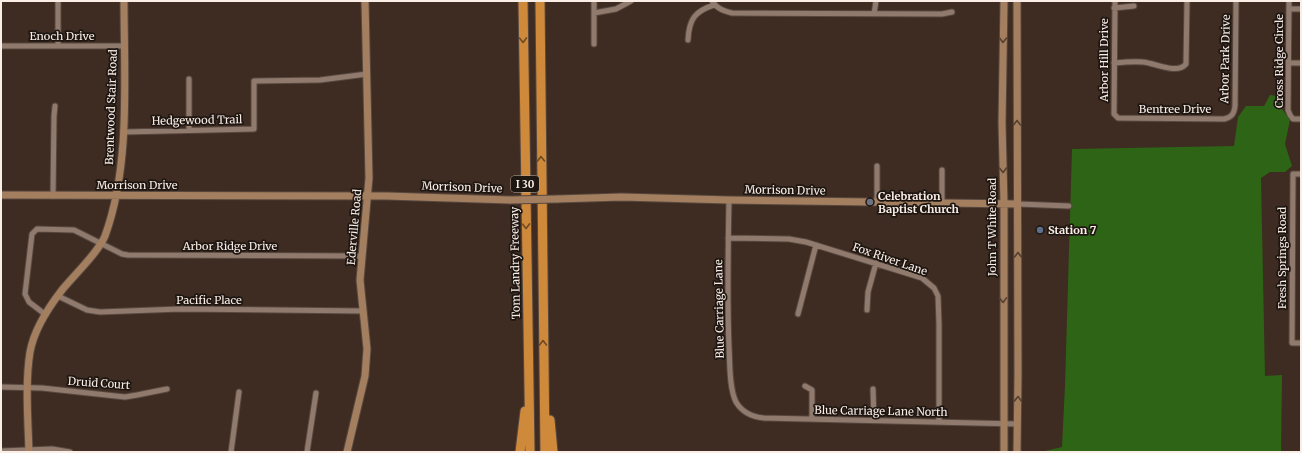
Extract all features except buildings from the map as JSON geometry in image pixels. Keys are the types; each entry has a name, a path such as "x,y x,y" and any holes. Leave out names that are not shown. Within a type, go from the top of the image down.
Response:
{"highway":[{"name":"Tom Landry Freeway","path":"523,1 525,213 530,452"},
{"name":"I 30","path":"540,1 545,452"},
{"path":"544,364 554,452"},
{"path":"520,452 529,366"}],"street":[{"path":"58,1 58,46"},
{"name":"Brentwood Stair Road","path":"29,451 28,371 30,351 37,332 58,296 104,237 116,196 123,151 124,1"},
{"name":"Ederville Road","path":"347,452 365,376 367,350 360,280 369,178 366,1"},
{"path":"594,1 594,44"},
{"path":"594,13 616,9 631,1"},
{"path":"874,14 876,1"},
{"name":"John T White Road","path":"1004,1 1002,123 1004,204 1004,452"},
{"path":"1017,1 1017,452"},
{"name":"Arbor Hill Drive","path":"1114,1 1114,114 1118,118"},
{"path":"1114,63 1146,62 1165,68 1180,69 1184,66 1186,64 1187,1"},
{"name":"Arbor Park Drive","path":"1231,117 1234,113 1235,106 1236,1"},
{"name":"Cross Ridge Circle","path":"1289,1 1288,110 1293,119 1301,118"},
{"path":"688,40 689,28 694,17 703,8 713,3 722,10 732,13 942,14 952,12"},
{"path":"1114,8 1134,6"},
{"path":"1289,9 1301,9"},
{"name":"Enoch Drive","path":"1,46 124,46"},
{"path":"1289,63 1301,63"},
{"name":"Hedgewood Trail","path":"123,132 254,129 254,81 320,80 367,74"},
{"path":"189,79 189,130"},
{"path":"53,196 55,106"},
{"name":"Bentree Drive","path":"1118,118 1224,119 1231,117"},
{"path":"877,166 877,202"},
{"path":"942,170 942,203"},
{"name":"Fresh Springs Road","path":"1301,174 1293,174 1292,343 1301,343"},
{"name":"Morrison Drive","path":"1,196 368,196 510,200 622,197 1018,204"},
{"name":"Blue Carriage Lane","path":"729,200 728,325 730,380 736,402 746,412"},
{"path":"1018,204 1069,206"},
{"name":"Arbor Ridge Drive","path":"46,315 29,302 25,294 32,234 35,230 43,228 74,230 122,254 128,255 362,256"},
{"name":"Fox River Lane","path":"728,238 789,239 816,245 922,278 934,288 938,296 940,324 940,422"},
{"path":"798,314 816,245"},
{"path":"867,310 868,292 876,263"},
{"name":"Pacific Place","path":"58,296 87,310 100,312 180,309 363,311"},
{"path":"805,386 812,390 812,420"},
{"name":"Druid Court","path":"1,387 42,388 124,397 137,396 167,389"},
{"path":"873,389 874,421"},
{"path":"231,452 239,392"},
{"path":"307,452 316,394"},
{"name":"Blue Carriage Lane North","path":"746,412 755,417 764,418 1017,424"},
{"path":"1,451 52,449 70,452"}],"green space":[{"path":"1270,95 1284,97 1282,109 1290,120 1285,144 1292,166 1285,172 1270,172 1261,178 1265,376 1282,375 1281,452 1041,452 1062,447 1072,149 1234,146 1238,117 1246,106 1264,106"}],"place":[{"name":"Celebration Baptist Church","path":"870,202"},
{"name":"Station 7","path":"1040,230"}]}
